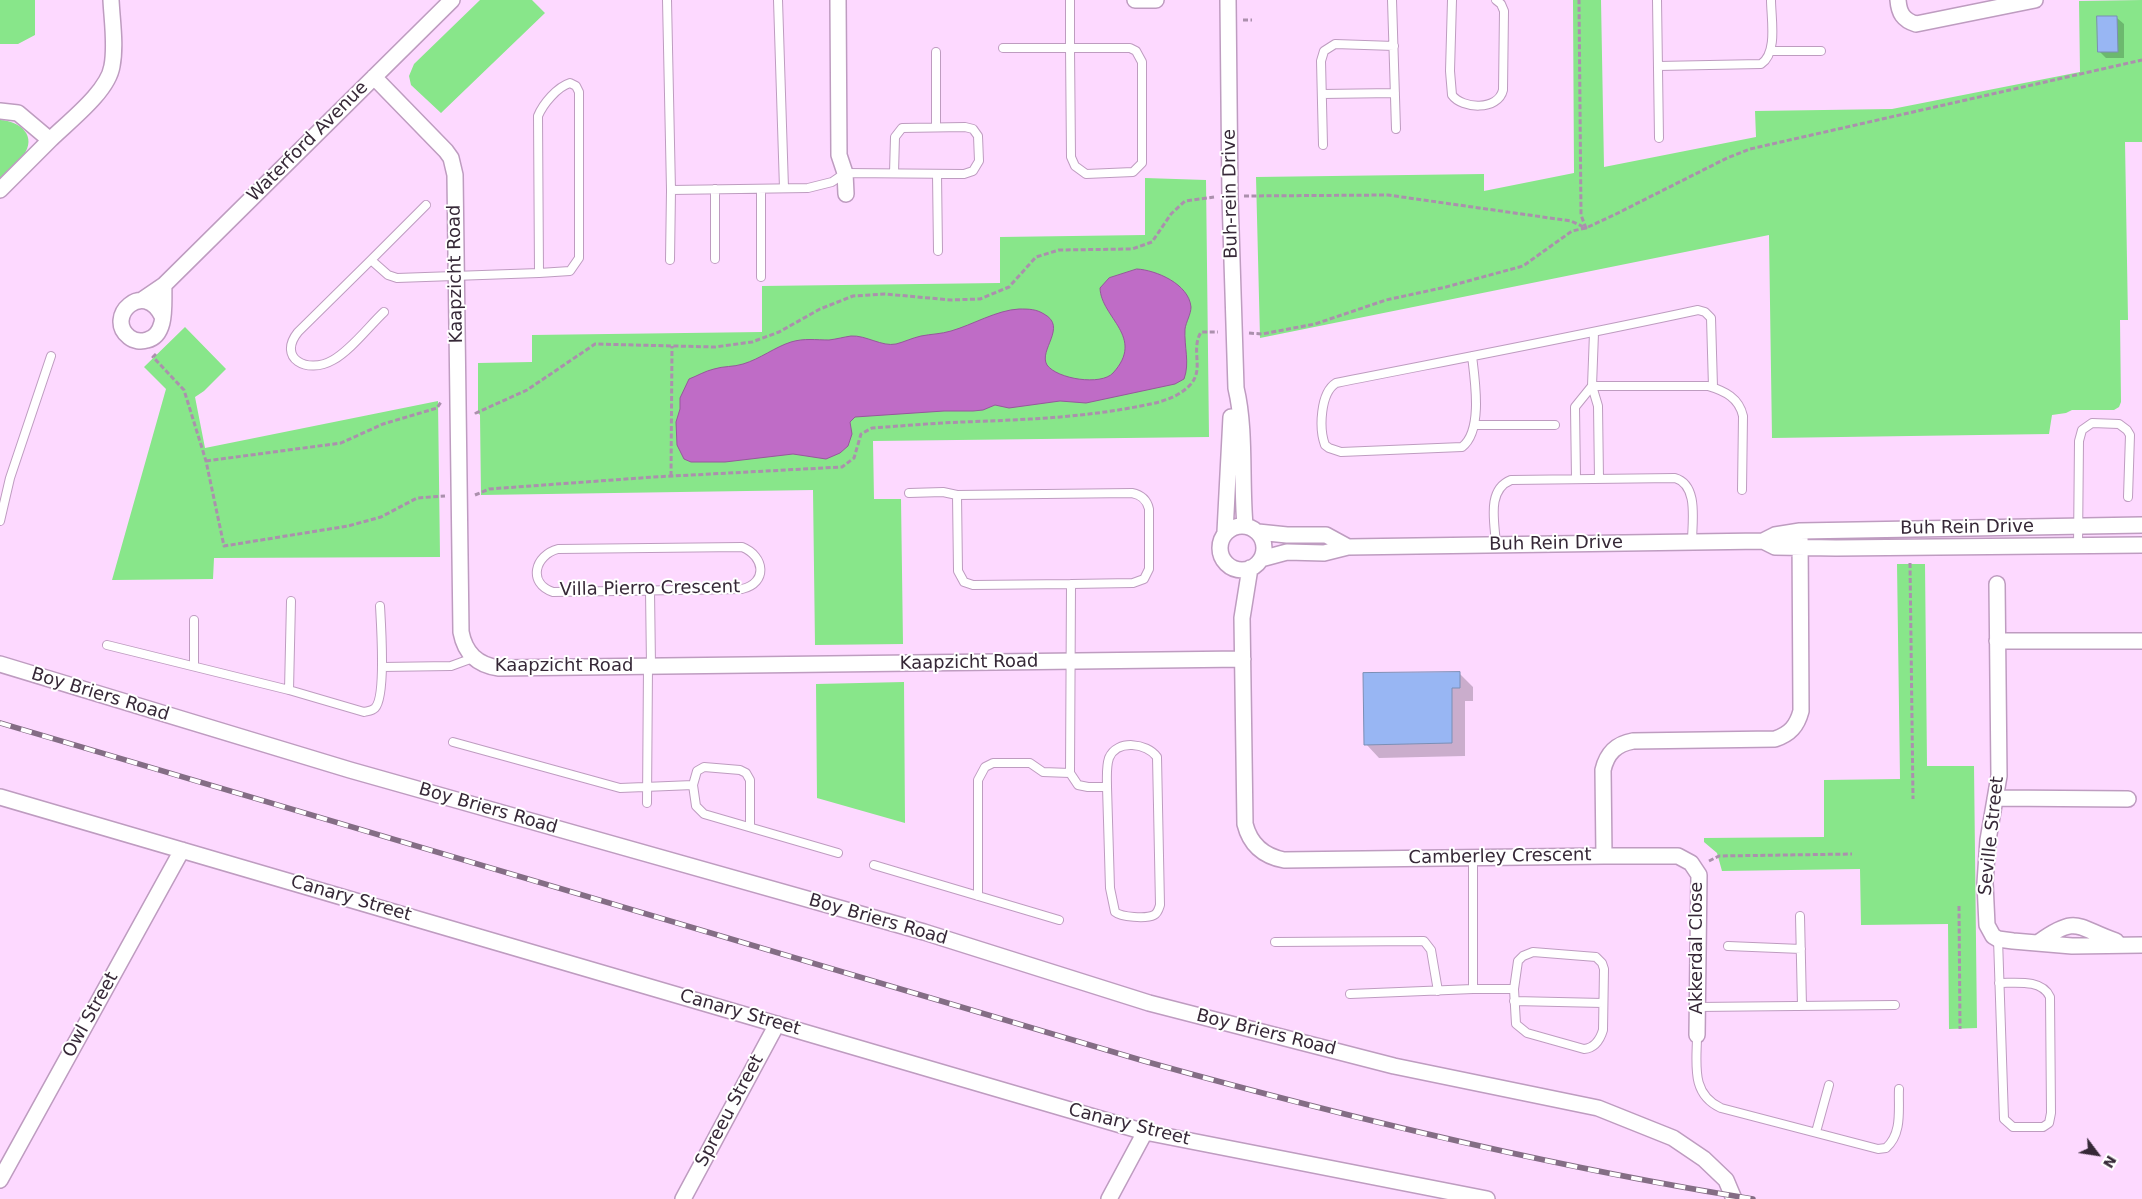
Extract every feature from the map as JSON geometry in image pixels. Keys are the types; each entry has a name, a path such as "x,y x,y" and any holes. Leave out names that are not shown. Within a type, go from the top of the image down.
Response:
{"street":[{"path":"0,190 100,90 110,75 113,57 111,0"},
{"name":"Waterford Avenue","path":"164,285 162,326 158,334 151,340 142,342 133,340 126,334 122,326 122,316 126,308 133,302 142,300 164,285 452,0"},
{"path":"838,0 839,155 845,173 846,194"},
{"path":"1135,0 1156,0"},
{"name":"Buh-rein Drive","path":"1228,0 1230,197 1236,388 1240,406 1242,496 1252,529"},
{"path":"1898,0 1899,11 1909,22 1924,24 2006,3 2035,0"},
{"name":"Kaapzicht Road","path":"374,77 440,144 451,158 455,175 460,632 467,650 473,658 490,667 499,668 1242,659"},
{"path":"0,111 18,113 50,140"},
{"path":"142,300 151,302 158,308 162,316"},
{"name":"Buh-rein Drive","path":"1225,532 1232,404 1236,388"},
{"name":"Buh Rein Drive","path":"1256,564 1287,552 1324,553 1348,547 1763,541 1774,535 1800,531 2142,525"},
{"path":"1231,528 1252,529 1264,545 1256,564 1243,570 1229,566 1220,554 1221,539 1225,532 1231,528"},
{"name":"Buh Rein Drive","path":"1252,529 1287,535 1326,535 1348,547"},
{"path":"1937,530 1937,547"},
{"name":"Camberley Crescent","path":"1229,566 1238,591 1242,618 1245,824 1247,833 1258,849 1275,858 1284,860 1604,856 1603,770 1605,762 1614,748 1633,741 1775,739 1789,732 1795,726 1801,711 1800,531"},
{"name":"Buh Rein Drive","path":"1763,541 1774,547 1910,548 2142,545"},
{"name":"Camberley Crescent","path":"1242,618 1256,564"},
{"name":"Seville Street","path":"1996,584 1999,776 1988,840 1985,915 1986,925 1993,936 1998,939"},
{"path":"1997,641 2142,641"},
{"name":"Boy Briers Road","path":"0,664 350,770 924,932 1149,1003 1394,1066 1598,1108 1673,1138 1704,1159 1726,1180 1734,1199"},
{"name":"Canary Street","path":"0,797 1145,1132 1486,1199"},
{"path":"1996,798 2128,799"},
{"name":"Owl Street","path":"0,1180 182,850"},
{"name":"Akkerdal Close","path":"1604,856 1678,856 1691,863 1695,869 1700,882 1698,897 1697,1035"},
{"path":"2039,942 2054,931 2072,924 2084,926 2095,934 2124,944"},
{"path":"1998,939 2072,946 2142,944"},
{"name":"Spreeu Street","path":"683,1199 777,1024"},
{"path":"1109,1199 1145,1132"}],"lane":[{"path":"667,0 671,190 670,260"},
{"path":"778,0 784,188"},
{"path":"1003,48 1070,48 1130,48 1140,55 1142,62 1142,163 1132,172 1086,174 1075,166 1071,158 1070,48 1070,0"},
{"path":"1392,0 1396,128"},
{"path":"1452,0 1450,71 1452,95 1462,103 1489,106 1499,100 1503,90 1504,11 1501,4 1496,0"},
{"path":"1657,0 1659,138"},
{"path":"1658,66 1756,65 1766,61 1772,51 1771,0"},
{"path":"1323,145 1321,61 1326,48 1335,44 1394,46"},
{"path":"1772,51 1821,51"},
{"path":"936,52 936,126"},
{"path":"371,260 388,275 397,278 539,273 570,271 578,263 579,258 579,92 576,86 570,83 564,85 543,106 538,116 539,273"},
{"path":"1322,94 1395,93"},
{"path":"671,190 808,188 832,182 845,173 964,174 973,171 979,161 978,136 976,132 965,127 907,126 902,128 898,132 895,143 894,173"},
{"path":"937,174 938,251"},
{"path":"761,189 761,276"},
{"path":"715,190 715,259"},
{"path":"384,312 340,356 329,362 314,366 304,365 292,353 292,341 298,332 426,206"},
{"path":"1472,356 1475,425 1465,445 1455,449 1341,452 1329,448 1324,441 1322,405 1328,390 1336,383 1472,356 1594,333 1698,310 1705,312 1711,318 1713,387"},
{"path":"1594,333 1592,386 1598,406 1599,479"},
{"path":"0,522 10,478 51,356"},
{"path":"1592,386 1713,387 1734,398 1741,408 1743,416 1742,490"},
{"path":"1576,480 1575,407 1592,386"},
{"path":"2078,546 2079,441 2086,426 2092,423 2115,423 2127,430 2130,435 2128,497"},
{"path":"1475,425 1555,425"},
{"path":"1496,545 1494,498 1503,484 1511,480 1675,478 1681,480 1686,484 1691,495 1692,542"},
{"path":"909,493 942,492 957,495 1132,493 1143,497 1149,510 1149,569 1144,579 1133,583 973,585 964,582 958,571 957,495"},
{"name":"Villa Pierro Crescent","path":"742,547 759,558 760,571 758,579 748,588 650,590 553,592 542,586 538,581 537,569 544,554 558,549 742,547"},
{"path":"1071,584 1070,773 1078,785 1108,787"},
{"path":"647,803 650,590"},
{"path":"289,690 291,601"},
{"path":"107,645 289,690 364,712 372,711 378,704 382,667 380,606"},
{"path":"194,620 194,666"},
{"path":"382,667 450,666 473,658"},
{"path":"452,742 620,788 693,785"},
{"path":"1131,745 1143,746 1150,749 1157,757 1160,905 1158,911 1153,916 1123,916 1114,912 1112,907 1108,787 1108,765 1110,757 1117,749 1131,745"},
{"path":"978,896 978,780 981,771 993,763 1026,763 1046,772 1070,773"},
{"path":"750,827 750,780 746,773 740,770 704,767 697,771 693,785 694,801 700,811 750,827 838,854"},
{"path":"1472,989 1473,858"},
{"path":"874,865 1059,920"},
{"path":"1800,916 1802,1006"},
{"path":"1998,939 1999,983 2004,1119 2013,1128 2043,1127 2049,1123 2051,1113 2050,997 2045,989 2039,985 1999,983"},
{"path":"1275,942 1424,940 1431,950 1438,990"},
{"path":"1728,946 1801,949"},
{"path":"1533,952 1592,956 1599,960 1604,969 1600,1038 1590,1048 1584,1049 1527,1033 1516,1024 1514,989 1518,961 1527,954 1533,952"},
{"path":"1350,994 1514,989"},
{"path":"1514,1001 1603,1003"},
{"path":"1697,1007 1895,1005"},
{"path":"1697,1035 1697,1078 1700,1090 1712,1104 1878,1149 1886,1148 1892,1141 1898,1127 1899,1089"},
{"path":"1816,1132 1828,1085"}],"path":[{"path":"1578,0 1581,215 1586,228"},
{"path":"1242,20 1252,20"},
{"path":"1246,333 1262,334 1315,324 1386,300 1446,287 1523,266 1572,231 1586,228 1727,158 1750,149 2142,60"},
{"path":"1244,196 1388,195 1571,220 1586,228"},
{"path":"475,406 476,414 527,390 595,344 715,347 752,342 779,332 820,309 853,296 885,294 951,300 980,299 1009,287 1036,258 1060,250 1132,249 1152,242 1171,214 1185,201 1217,197"},
{"path":"158,351 153,357 184,390 206,461 224,546 348,526 381,517 417,498 433,496 470,497 490,488 842,467 854,458 861,434 872,428 962,422 1033,420 1098,414 1156,402 1181,394 1191,384 1198,375 1196,341 1201,332 1218,332"},
{"path":"671,476 672,346"},
{"path":"206,461 341,443 383,424 438,408 450,388 458,389"},
{"path":"1910,548 1913,799"},
{"path":"1695,869 1719,856 1852,854"},
{"path":"1959,906 1960,1029"}],"green space":[{"path":"0,0 35,0 35,35 18,44 0,44"},
{"path":"480,0 532,0 545,13 441,113 411,85 409,76 414,64"},
{"path":"1573,0 1601,0 1604,167 1756,137 1755,111 1892,109 2080,72 2079,1 2142,0 2142,142 2125,142 2128,320 2120,320 2121,402 2119,407 2114,410 2072,410 2052,415 2049,434 1772,438 1769,235 1260,338 1256,177 1484,174 1484,191 1574,173"},
{"path":"0,120 14,123 20,127 28,136 29,142 23,156 0,179"},
{"path":"1145,178 1206,180 1209,437 873,441 874,499 901,499 903,644 815,645 813,490 481,495 478,363 532,362 532,335 762,332 762,286 1000,283 1000,237 1145,235"},
{"path":"185,327 226,369 204,391 195,397 205,448 438,401 440,557 214,558 213,579 112,580 166,389 144,367"},
{"path":"1897,564 1925,564 1927,766 1974,766 1977,1028 1949,1029 1948,924 1861,925 1860,869 1722,871 1717,853 1704,842 1704,838 1824,837 1824,780 1900,779"},
{"path":"904,682 905,823 817,798 816,684"}],"shaded area":[{"path":"1137,269 1162,275 1178,285 1189,299 1191,310 1185,329 1186,373 1184,379 1175,384 1086,403 1060,401 1009,408 995,405 983,410 973,411 855,417 850,422 852,434 848,446 840,453 826,459 793,454 725,462 691,462 684,459 677,445 676,422 680,409 680,398 689,379 721,367 749,362 785,344 801,340 829,340 857,336 885,344 896,344 921,336 951,331 1002,312 1019,309 1032,310 1038,311 1051,319 1053,325 1053,332 1045,359 1047,365 1052,370 1079,379 1089,380 1107,377 1113,373 1122,360 1125,349 1124,338 1102,299 1100,288 1109,278"}],"building":[{"path":"2097,16 2117,16 2118,52 2098,52"},
{"path":"1460,672 1460,688 1452,688 1452,743 1364,745 1363,673"}],"railway":[{"path":"0,723 1219,1082 1371,1121 1523,1156 1753,1199"}]}
